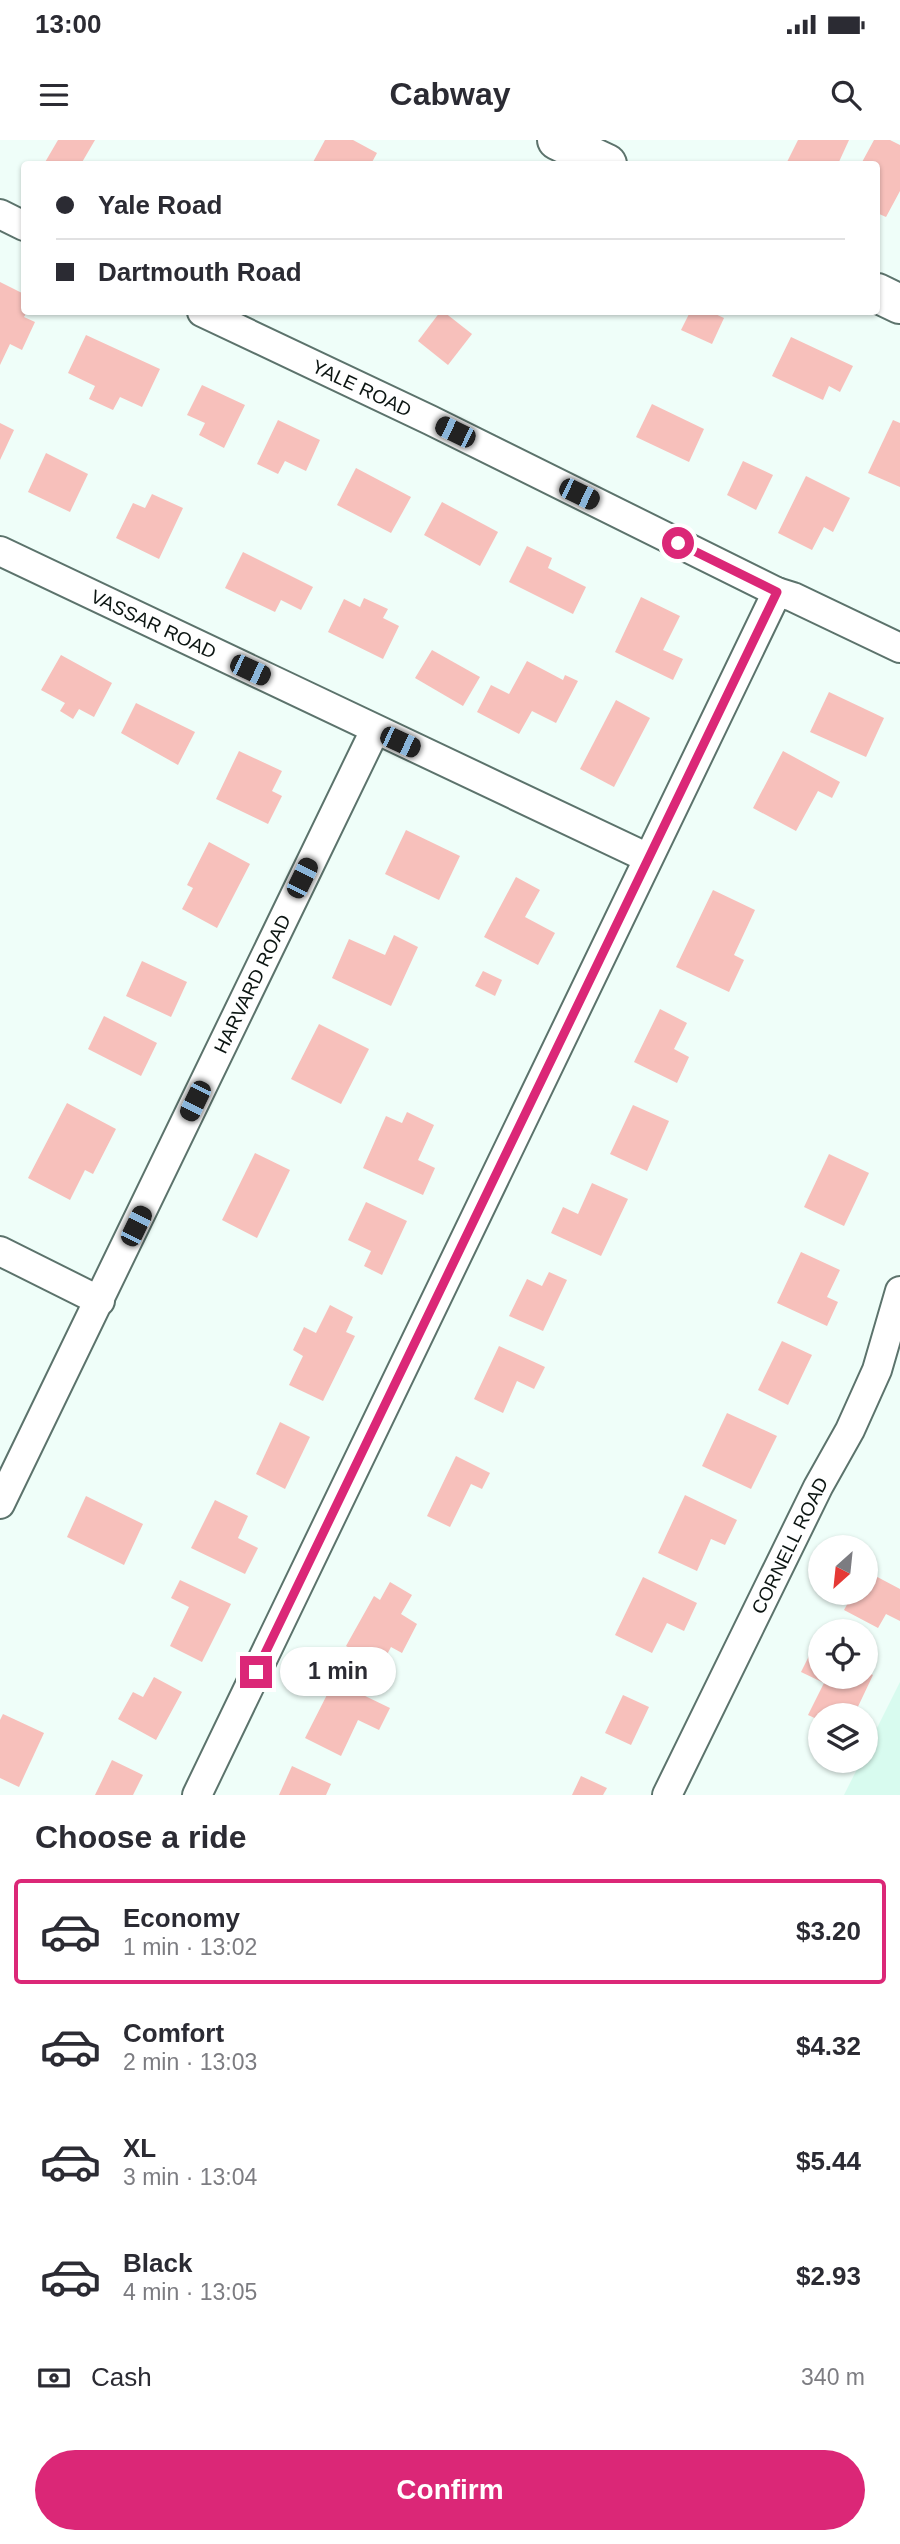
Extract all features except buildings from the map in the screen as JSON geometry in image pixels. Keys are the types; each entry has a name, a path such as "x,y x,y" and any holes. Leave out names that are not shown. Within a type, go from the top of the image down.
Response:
{"street":[{"path":"557,140 601,161"},
{"path":"0,214 21,224"},
{"path":"880,294 900,304"},
{"name":"YALE ROAD","path":"208,315 430,420 777,592 900,648"},
{"name":"VASSAR ROAD","path":"0,551 648,858"},
{"path":"197,1795 777,592"},
{"name":"HARVARD ROAD","path":"0,1504 375,730"},
{"path":"0,1251 100,1301"},
{"name":"CORNELL ROAD","path":"667,1795 818,1487 850,1430 877,1370 900,1291"}],"shaded area":[{"path":"900,1682 900,1795 844,1795 855,1773 878,1773 878,1726"}],"route":[{"path":"256,1672 777,592 678,543"}]}
